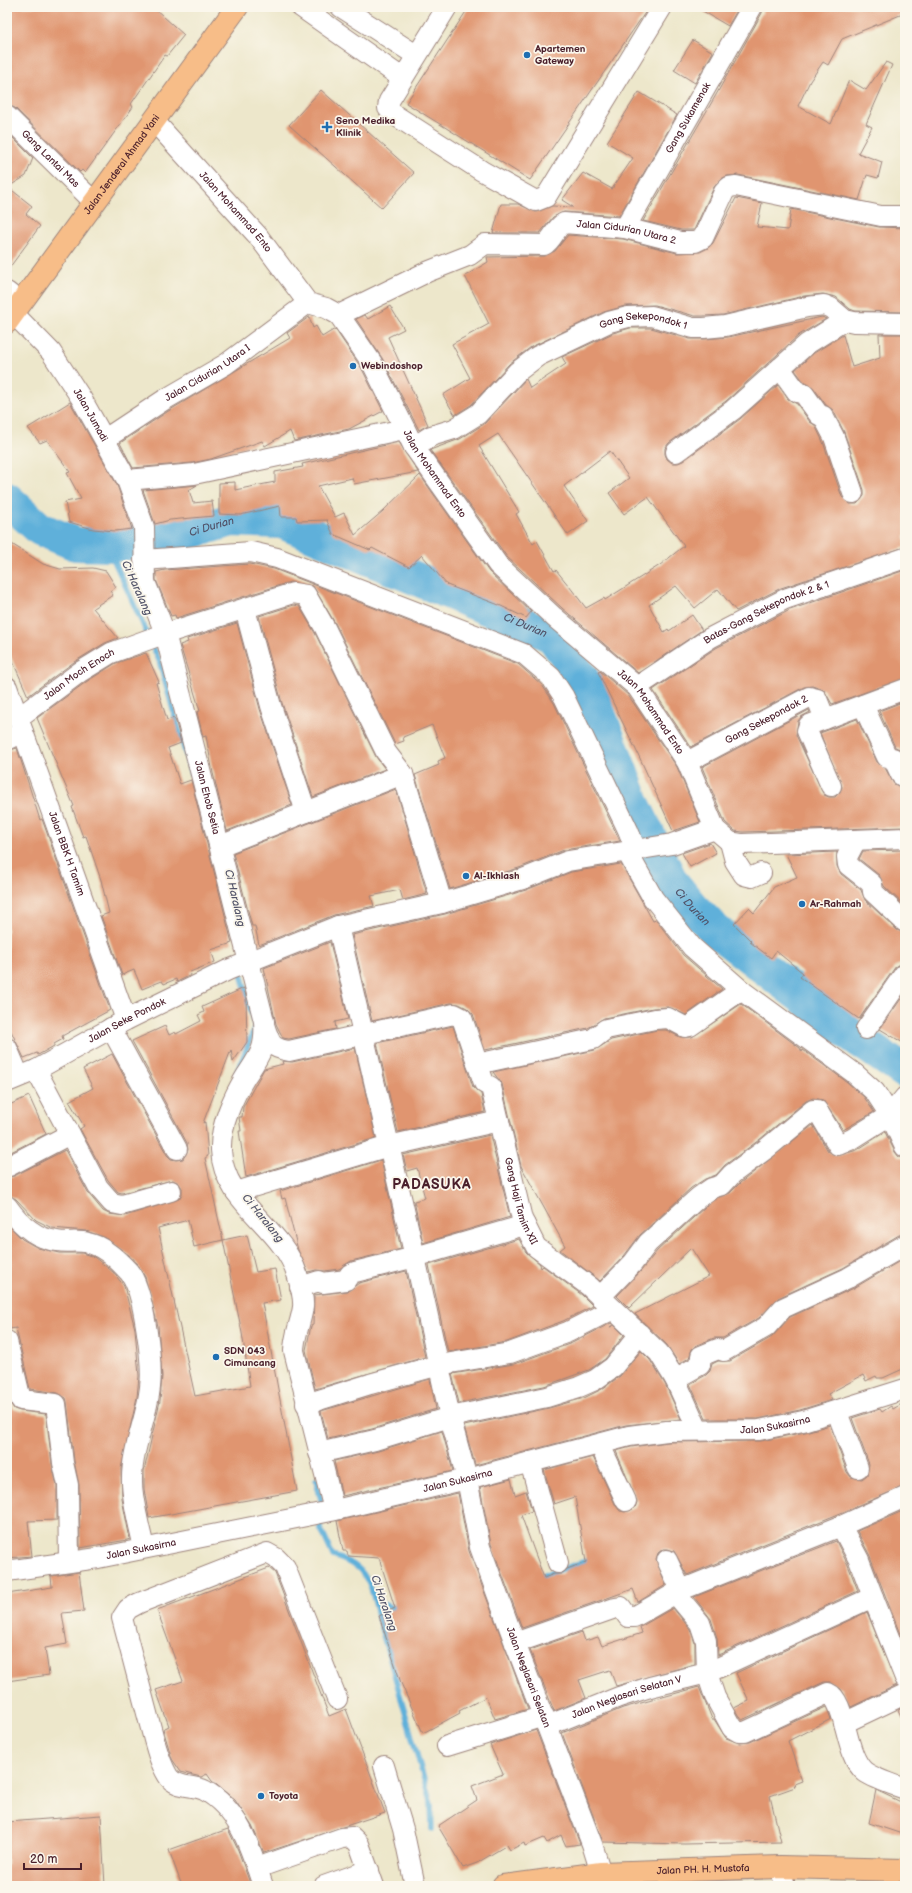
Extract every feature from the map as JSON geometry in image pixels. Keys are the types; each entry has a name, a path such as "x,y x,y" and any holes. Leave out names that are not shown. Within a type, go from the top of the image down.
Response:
{"main road":[{"name":"Jalan Jenderal Ahmad Yani","path":"12,308 94,202 237,7"},
{"name":"Jalan PH. H. Mustofa","path":"503,1886 601,1874 782,1877 905,1870"}],"street":[{"path":"301,7 402,78"},
{"path":"341,7 416,55"},
{"path":"447,7 402,78 388,104 393,114 482,171 532,200 540,200 546,197 662,7"},
{"name":"Gang Sukamenak","path":"625,228 752,7"},
{"name":"Gang Lantai Mas","path":"7,116 94,202"},
{"name":"Jalan Mohammad Ento","path":"154,121 258,236 308,303 326,308 338,315 372,363 414,447 498,565 554,617 637,686 687,762 715,829"},
{"name":"Jalan Cidurian Utara 2","path":"338,315 427,272 470,255 484,244 544,246 549,242 560,225 564,223 625,228 680,242 695,242 703,238 724,192 729,187 736,186 882,216 905,216"},
{"name":"Jalan Cidurian Utara I","path":"105,439 164,400 226,364 308,303"},
{"name":"Gang Sekepondok 1","path":"414,447 430,436 454,429 478,414 517,372 538,356 610,322 628,317 652,316 693,328 704,328 725,326 807,307 824,305 845,320"},
{"name":"Jalan Jumadi","path":"12,308 51,352 105,439 127,480 144,531 144,560"},
{"path":"676,452 733,410 808,344 845,320 854,322 905,323"},
{"path":"780,368 796,391 804,394 819,415 824,416 834,437 853,493"},
{"path":"127,480 194,474 404,429"},
{"path":"144,560 251,552 277,558 524,654 551,677 564,697 625,823 653,898 672,924 692,947 741,990 849,1068 875,1092 890,1115 905,1147"},
{"name":"Batas-Gang Sekepondok 2 & 1","path":"637,686 710,638 785,599 905,558"},
{"name":"Jalan Ehob Setia","path":"144,560 145,582 156,636 220,846 240,965 260,1000 265,1028"},
{"name":"Jalan Moch Enoch","path":"16,730 80,672 111,653 156,636 293,593 306,595 325,628 386,752 403,774"},
{"path":"244,609 271,706 306,812"},
{"name":"Jalan BBK H Tamim","path":"7,687 16,730 119,1024 177,1149"},
{"path":"831,786 807,731 809,725 905,690"},
{"name":"Gang Sekepondok 2","path":"687,762 809,697 817,699 825,719"},
{"path":"864,705 887,757 893,758 901,775 905,778"},
{"path":"220,846 403,774 442,903"},
{"path":"715,829 730,842 742,844 787,844 905,838"},
{"name":"Jalan Seke Pondok","path":"21,1076 119,1024 240,965 338,926 442,903 523,879 568,861 663,845 715,829"},
{"path":"856,840 847,857 848,865 872,884 873,892 905,922"},
{"path":"730,842 735,861 744,876 752,877 761,873"},
{"name":"Jalan Neglasari Selatan","path":"338,926 390,1146 450,1417 466,1479 480,1547 592,1844 601,1874"},
{"path":"866,1029 905,973"},
{"path":"478,1064 594,1039 606,1029 655,1019 668,1018 685,1027 690,1026 741,990"},
{"name":"Gang Haji Tamim XII","path":"364,1035 454,1014 459,1015 462,1018 484,1083 491,1087 525,1225 536,1247 607,1303 662,1357 675,1379 698,1430"},
{"path":"265,1028 271,1044 278,1049 289,1050 364,1035"},
{"path":"265,1028 260,1054 246,1077 222,1127 221,1150 224,1170 236,1192 272,1231 288,1254 297,1274 303,1307 297,1330 294,1351 332,1510"},
{"path":"7,1048 21,1076 70,1134 98,1186 112,1203 122,1205 171,1191"},
{"path":"306,1404 439,1365 510,1353 568,1332 607,1303 648,1243 699,1197 712,1188 722,1185 732,1174 766,1150 813,1110 817,1110 838,1145 890,1115 905,1097"},
{"path":"236,1192 390,1146 499,1121"},
{"path":"9,1166 70,1134"},
{"path":"7,1206 17,1220 46,1239 88,1243 105,1251 130,1273 137,1285 144,1319 151,1372 150,1388 137,1441 132,1482 144,1548"},
{"path":"300,1287 319,1281 323,1283 346,1280 350,1274 355,1272 415,1257 525,1225"},
{"path":"675,1379 700,1365 701,1356 718,1349 724,1351 766,1327 783,1308 848,1278 905,1245"},
{"path":"319,1453 375,1440 450,1417 547,1397 595,1380 613,1367 640,1334"},
{"path":"7,1341 21,1400 56,1404 63,1463 68,1485 69,1562"},
{"name":"Jalan Sukasirna","path":"7,1571 69,1562 144,1548 332,1510 466,1479 630,1436 698,1430 759,1430 837,1412 905,1389"},
{"path":"837,1412 858,1468"},
{"path":"600,1445 626,1501"},
{"path":"530,1462 558,1563"},
{"path":"515,1643 615,1608 621,1608 628,1617 634,1617 678,1591 841,1526 905,1497"},
{"path":"841,1526 859,1560 905,1678"},
{"path":"324,1886 371,1878 359,1844 352,1837 342,1838 260,1877 241,1827 233,1815 219,1801 203,1790 178,1784 167,1775 158,1752 122,1618 128,1610 139,1603 267,1553 276,1558 285,1567 337,1699"},
{"path":"667,1560 678,1591 700,1623 714,1670 715,1697 732,1728 739,1732 745,1732 826,1693 834,1696 844,1723 851,1752 865,1772 905,1790"},
{"name":"Jalan Neglasari Selatan V","path":"447,1746 545,1721 650,1687 714,1670 873,1597"},
{"path":"844,1723 905,1694"},
{"path":"384,1766 403,1829 415,1886"}],"building":[{"path":"7,7 153,7 184,35 167,56 165,55 131,104 133,107 85,173 82,170 80,172 15,108 7,105"},
{"name":"Apartemen Gateway","path":"469,7 649,7 530,180 406,103"},
{"path":"696,7 739,7 728,26"},
{"path":"763,7 905,7 905,13 842,39 828,65 823,62 810,81 798,106 831,124 849,80 866,90 886,62 892,65 866,124 872,127 858,153 882,162 878,178 867,175 859,200 738,175 727,176 721,179 714,187 694,230 681,230 643,221 762,13"},
{"path":"693,40 713,52 695,83 674,70"},
{"path":"321,90 414,173 382,208 289,125"},
{"path":"639,92 677,115 619,216 564,212 553,217 540,233 493,233 501,204 518,204 536,212 552,206 573,207 562,200 583,173 612,189 633,158 607,142"},
{"path":"7,132 33,158 26,176 8,187 32,206 26,214 40,226 7,271"},
{"path":"736,198 762,203 757,227 788,230 791,209 879,227 905,228 905,312 855,311 850,309 836,297 823,294 804,296 723,315 695,316 655,305 625,306 604,312 531,347 509,364 471,405 455,415 443,395 470,378 452,344 489,324 465,276 488,262 487,257 544,256 555,251 568,235 623,239 677,253 700,252 708,248 713,243"},
{"path":"390,306 404,329 388,337 428,425 419,430 382,358 356,319 365,315 368,319"},
{"path":"309,317 313,328 316,326 322,337 335,329 362,369 383,411 349,429 294,441 290,431 265,446 262,441 211,459 192,463 133,468 120,443 170,410 290,338 287,333"},
{"path":"822,317 826,319 799,335 726,401 669,443 665,448 667,459 672,463 683,461 740,419 778,385 788,399 797,404 810,422 815,425 823,442 842,497 850,504 857,504 864,496 864,490 844,432 833,410 826,405 813,387 804,382 795,370 814,353 843,335 852,367 880,358 879,334 905,334 905,547 781,588 736,611 718,589 695,608 676,586 649,605 664,632 668,629 669,631 692,615 702,630 638,673 562,608 507,557 430,450 460,439 484,424 526,379 530,388 566,364 562,357 613,333 630,328 651,328 690,339 728,337","holes":["498,434 568,535 588,521 564,486 610,451 629,478 609,493 624,514 648,497 684,546 660,565 605,600 604,598 586,608 556,570 554,571 537,541 533,544 516,514 519,512 479,446"]},
{"path":"70,402 117,485 132,529 115,531 93,529 69,522 65,502 81,499 67,473 70,472 47,440 40,443 28,428"},
{"path":"399,442 418,472 354,484 352,478 318,486 335,517 344,513 355,535 383,511 420,475 489,572 531,612 526,618 499,605 447,585 422,555 409,567 372,548 370,550 333,534 327,521 328,520 297,521 296,517 281,517 280,506 240,515 219,514 219,483 235,482 235,490 275,482 275,472 303,467 302,464"},
{"path":"197,485 189,490 193,503 212,501 214,516 170,520 155,524 143,490"},
{"path":"7,541 43,564 60,569 93,568 106,571 116,587 110,591 113,595 93,608 118,638 105,643 74,662 28,696 7,648"},
{"path":"250,564 274,569 518,664 542,685 554,703 620,841 564,850 519,868 450,889 415,775 439,765 438,761 445,758 432,725 403,737 404,741 395,744 335,623 313,586 290,582 176,618 175,615 171,616 156,580 156,572 165,570"},
{"path":"905,570 905,678 832,704 824,690 812,686 804,687 691,747 653,690 716,648 790,610"},
{"path":"294,605 299,606 315,633 376,757 385,769 313,797 282,703 259,616"},
{"path":"237,623 260,709 292,805 227,831 206,736 203,737 197,712 200,711 180,645 188,642 187,639"},
{"path":"146,653 159,682 156,683 167,720 174,718 176,722 181,743 168,748 180,784 191,780 232,943 211,950 215,962 190,972 191,975 177,982 176,979 164,984 162,981 142,989 134,970 122,975 101,916 109,913 101,880 86,836 83,837 72,807 74,806 37,718 86,682 116,663"},
{"path":"600,671 628,695 677,767 700,822 673,831 598,672"},
{"path":"905,701 905,756 900,749 895,747 879,711"},
{"path":"809,710 810,712 801,717 798,721 796,735 824,795 835,797 840,792 842,787 820,733 857,719 877,762 885,768 894,784 905,789 905,827 743,832 735,831 725,822 702,767"},
{"path":"17,748 40,820 42,819 110,1010 62,1036 63,1039 38,1055 37,1053 24,1058 11,1031 7,1032 7,751"},
{"path":"396,789 427,894 403,900 400,890 371,896 374,906 334,915 259,945 255,926 252,926 233,853"},
{"path":"710,843 716,853 690,867 682,853"},
{"path":"905,850 905,906 884,886 879,875 859,859 863,851"},
{"path":"837,852 837,866 841,874 861,890 865,900 897,930 905,933 905,962 896,966 859,1019 800,977 803,973 776,951 771,958 750,942 751,941 734,924 749,908 754,913 774,887 797,877 786,854"},
{"path":"621,864 653,921 656,920 683,955 722,989 686,1015 668,1007 653,1008 604,1018 588,1028 485,1050 473,1014 467,1008 459,1004 451,1003 372,1021 352,935 445,914 526,890 571,872"},
{"path":"330,942 348,1019 335,1022 336,1029 289,1039 283,1038 276,1024 264,968"},
{"path":"244,988 246,996 247,1042 233,1062 231,1050 203,1123 205,1122 208,1156 205,1158 223,1240 247,1235 256,1272 275,1269 281,1300 262,1303 297,1491 149,1518 144,1489 144,1471 160,1401 162,1376 158,1326 145,1277 129,1255 104,1237 86,1231 52,1228 36,1220 16,1199 7,1195 7,1177 14,1176 65,1150 88,1193 103,1211 109,1214 125,1216 179,1199 182,1194 182,1188 179,1183 173,1180 122,1193 118,1192 108,1180 80,1129 84,1126 69,1101 93,1088 83,1069 112,1054 167,1155 171,1159 183,1159 188,1150 187,1143 132,1041 165,1026 169,1035 175,1032 176,1034 201,1021 198,1015 204,1012 202,1007","holes":["188,1220 194,1247 223,1240 242,1333 250,1386 195,1396 158,1228"]},
{"path":"905,993 905,1044 880,1029"},
{"path":"741,1004 800,1048 802,1052 803,1050 847,1082 864,1097 874,1112 843,1130 823,1100 813,1098 806,1101 759,1140 725,1165 716,1175 705,1179 691,1188 640,1235 624,1256 600,1281 560,1250 565,1246 521,1166 502,1084 493,1072 595,1050 611,1040 657,1030 666,1030 680,1037 692,1037"},
{"path":"453,1026 473,1087 481,1094 485,1112 398,1132 377,1043"},
{"path":"355,1048 376,1138 246,1177 239,1131 241,1131 239,1117 242,1117 243,1107 264,1069 283,1064 282,1061 292,1062"},
{"path":"29,1096 46,1134 7,1154 7,1106"},
{"path":"813,1125 828,1151 837,1156 857,1150 885,1132 895,1152 899,1157 905,1158 905,1234 899,1235 843,1268 778,1298 759,1318 723,1338 714,1338 697,1345 692,1349 689,1358 679,1364 667,1345 635,1314 709,1276 691,1248 629,1308 617,1296 641,1271 657,1251 706,1206 717,1198 730,1193 740,1183"},
{"path":"490,1135 510,1217 423,1243 414,1201 425,1198 417,1168 407,1171 403,1155"},
{"path":"381,1160 401,1249 351,1261 339,1269 325,1271 316,1270 308,1272 298,1250 285,1198 282,1199 280,1191"},
{"path":"7,1224 22,1239 38,1248 59,1253 82,1253 94,1257 113,1272 124,1286 135,1329 139,1376 137,1397 121,1469 122,1499 130,1539 80,1548 79,1485 74,1461 66,1398 58,1393 30,1389 16,1328 10,1329 7,1307"},
{"path":"519,1239 526,1252 540,1264 541,1268 543,1266 582,1295 593,1306 563,1321 507,1342 448,1352 429,1265"},
{"path":"905,1258 905,1368 883,1378 877,1378 876,1376 866,1381 863,1375 828,1394 832,1400 800,1410 758,1419 706,1419 690,1384 706,1375 710,1371 712,1364 718,1361 730,1361 772,1337 790,1317 854,1288"},
{"path":"406,1271 425,1357 315,1389 306,1350 311,1326 313,1325 314,1295 348,1291 359,1283"},
{"path":"611,1323 613,1325 610,1327 614,1325 624,1335 605,1359 589,1370 544,1386 459,1403 452,1374 514,1364 572,1343"},
{"path":"641,1351 650,1360 665,1384 681,1419 626,1425 475,1465 464,1426 549,1408 584,1398 602,1389 620,1376"},
{"path":"430,1379 436,1409 372,1429 328,1439 321,1411"},
{"path":"7,1391 10,1403 14,1409 46,1414 52,1464 57,1486 57,1520 28,1521 32,1556 7,1558"},
{"path":"905,1402 905,1486 687,1575 674,1551 663,1549 658,1553 656,1559 666,1585 638,1602 633,1589 522,1628 491,1544 480,1487 511,1479 515,1495 526,1491 532,1511 521,1515 544,1578 554,1574 561,1574 567,1569 586,1562 575,1497 554,1504 544,1470 593,1457 616,1506 620,1511 625,1512 635,1508 637,1502 616,1451 631,1447 668,1442 761,1441 830,1425 847,1472 851,1477 862,1479 867,1475 869,1464 852,1418 880,1409 882,1412 891,1406 893,1409"},
{"path":"442,1431 453,1471 342,1496 334,1461 378,1451"},
{"path":"458,1493 469,1551 528,1709 495,1719 486,1697 459,1711 460,1713 423,1733 401,1683 379,1616 395,1608 379,1558 348,1556 347,1551 343,1551 337,1521"},
{"path":"905,1510 905,1647 870,1556 857,1531"},
{"path":"836,1541 848,1565 858,1591 718,1655 717,1638 711,1619 694,1597"},
{"path":"269,1568 275,1573 329,1716 346,1709 385,1813 264,1853 252,1826 235,1800 212,1781 207,1774 201,1777 181,1772 172,1759 163,1729 169,1726 156,1690 183,1681 157,1610"},
{"path":"79,1572 84,1611 62,1613 67,1644 45,1648 49,1675 7,1681 7,1594 52,1587 51,1576"},
{"path":"673,1608 690,1629 695,1643 695,1664 616,1686 610,1670 579,1680 586,1698 554,1711 530,1650 582,1632 585,1641 598,1637 602,1646 642,1633 640,1627"},
{"path":"867,1612 897,1685 851,1707 841,1689 830,1682 824,1682 741,1720 734,1708 749,1701 736,1673"},
{"path":"699,1687 712,1719 714,1719 726,1738 739,1743 750,1742 826,1707 831,1719 788,1741 802,1781 794,1784 795,1787 770,1796 781,1842 684,1844 603,1842 562,1733 623,1708"},
{"path":"905,1707 905,1724 898,1710"},
{"path":"536,1730 580,1844 566,1846 561,1835 547,1843 544,1838 525,1846 524,1843 510,1850 507,1845 477,1863 463,1868 438,1826 477,1800 472,1786 503,1774 490,1745"},
{"path":"876,1790 905,1804 905,1835 869,1823"},
{"path":"101,1815 105,1886 7,1886 7,1822"},
{"path":"228,1829 238,1850 251,1886 182,1886 169,1850"}],"waterway":[{"name":"Ci Durian","path":"7,499 40,529 76,544 112,545 170,538 232,520 282,522 552,636 589,688 634,805 671,881 692,907 716,931 851,1035 905,1072"},
{"name":"Ci Haralang","path":"107,545 159,660 191,773"},
{"name":"Ci Haralang","path":"237,1073 255,1027 240,969"},
{"name":"Ci Haralang","path":"316,1480 321,1500 320,1527 333,1556 349,1562 360,1569 371,1588 431,1804 432,1829"},
{"path":"537,1577 592,1559"},
{"path":"375,1601 401,1611"}],"place":[{"name":"Apartemen Gateway","path":"527,55"},
{"name":"Seno Medika Klinik","path":"327,127"},
{"name":"Webindoshop","path":"353,366"},
{"name":"Al-Ikhlash","path":"466,876"},
{"name":"Ar-Rahmah","path":"802,904"},
{"name":"SDN 043 Cimuncang","path":"216,1357"},
{"name":"Toyota","path":"261,1796"}],"district":[{"name":"PADASUKA","path":"432,1184"}]}
